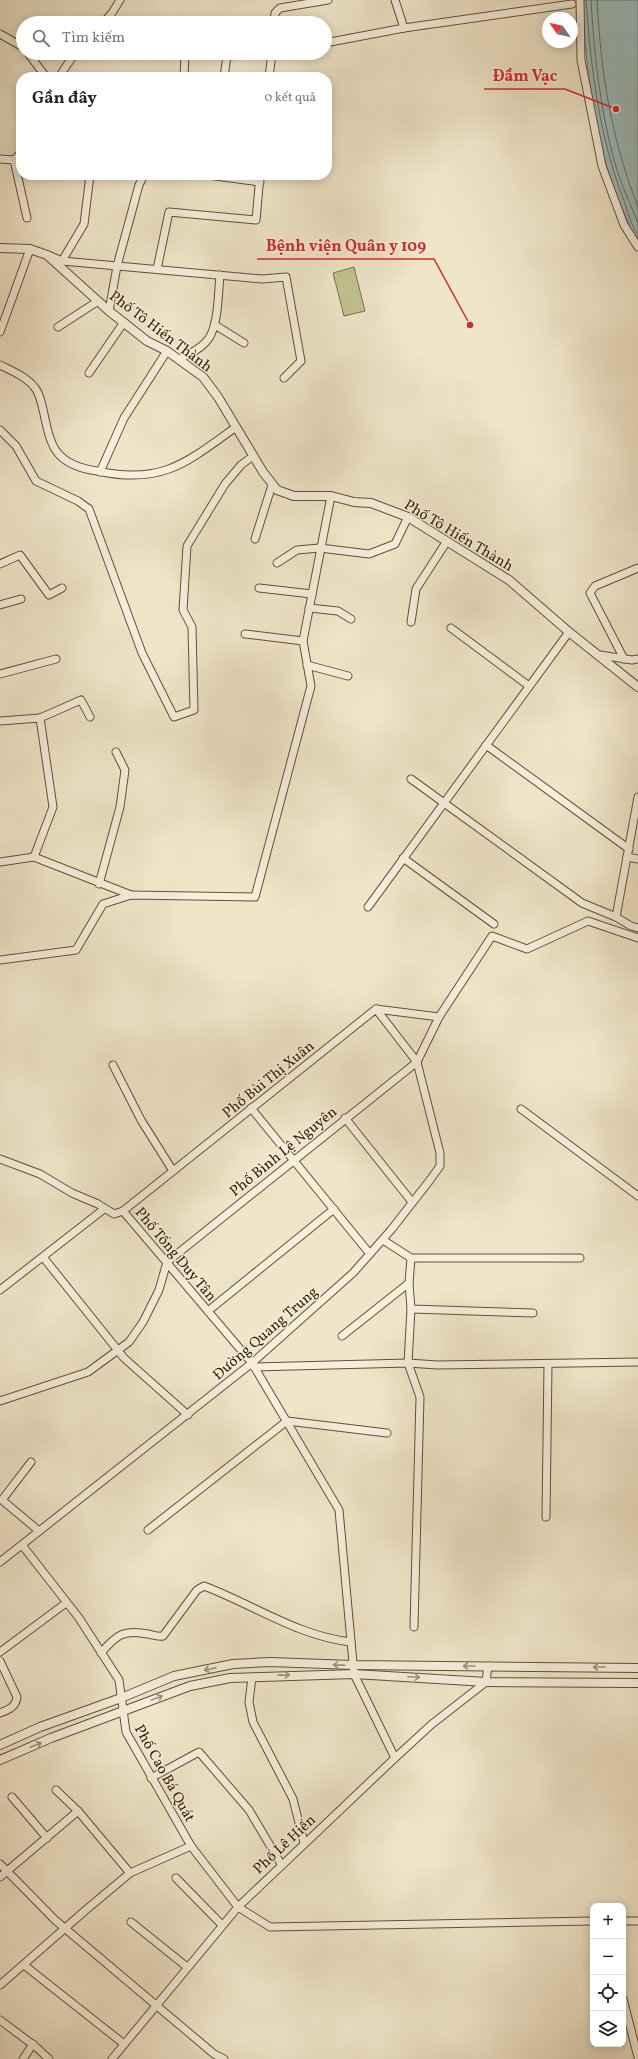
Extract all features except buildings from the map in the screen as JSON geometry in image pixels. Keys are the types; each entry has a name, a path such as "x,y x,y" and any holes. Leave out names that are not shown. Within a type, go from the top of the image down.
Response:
{"street":[{"path":"108,16 120,0"},
{"path":"275,16 275,13 280,8 328,0"},
{"path":"395,0 404,28"},
{"path":"580,0 581,60 602,166 624,225 638,247"},
{"path":"332,43 404,28 572,4"},
{"path":"0,34 16,43"},
{"path":"33,60 42,72"},
{"path":"62,72 70,60"},
{"path":"184,72 185,60"},
{"path":"225,72 226,60"},
{"path":"270,72 272,60"},
{"path":"0,159 14,160 16,169"},
{"path":"18,180 27,218"},
{"path":"62,260 84,224 89,180"},
{"path":"109,311 117,266 142,180"},
{"path":"158,269 169,212 256,220 260,180"},
{"name":"Phố Tô Hiến Thành","path":"0,248 30,249 47,255 109,311 147,341 167,351 203,377 253,456 272,485 277,490 294,496 331,496 354,502 371,503 408,517 509,580 569,632 600,655 638,687"},
{"path":"0,332 30,249"},
{"path":"47,255 62,260 117,266 262,279 286,277 301,361 284,378"},
{"path":"179,359 206,343 215,325 220,275"},
{"path":"58,327 98,301"},
{"path":"89,374 124,322"},
{"path":"215,325 244,342"},
{"path":"100,472 124,418 167,351"},
{"path":"0,365 30,382 37,390 47,428 56,452 66,460 84,469 120,476 155,474 176,468 236,427"},
{"path":"0,430 16,446 36,481 78,501 89,510 142,653 174,717 194,710 192,627 183,610 187,546 225,484 240,465 253,456"},
{"path":"255,539 272,485"},
{"path":"0,862 34,857 99,884 131,895 255,897 311,686 303,641 331,496"},
{"path":"278,563 298,550 320,548 369,554 395,544 408,517"},
{"path":"411,622 416,589 447,541"},
{"path":"0,564 20,555 49,595 62,588"},
{"path":"624,659 590,593 595,586 638,569"},
{"path":"259,588 312,594"},
{"path":"0,605 21,599"},
{"path":"309,608 338,611 351,619"},
{"path":"451,628 529,686"},
{"path":"368,907 569,632"},
{"path":"245,634 303,641"},
{"path":"600,655 624,659 638,659"},
{"path":"0,674 56,659"},
{"path":"307,665 348,676"},
{"path":"0,722 40,718 81,700 90,717"},
{"path":"34,857 53,807 40,718"},
{"path":"486,745 629,849"},
{"path":"99,884 120,807 125,770 116,752"},
{"path":"411,779 582,903 616,916 631,926 638,928"},
{"path":"616,916 638,797"},
{"path":"627,857 638,859"},
{"path":"403,858 494,924"},
{"path":"0,960 76,950 113,889"},
{"path":"103,904 131,895"},
{"path":"376,1009 417,1062 439,1017 492,936 526,949 588,922 638,938"},
{"path":"376,1009 439,1017"},
{"name":"Phố Bùi Thị Xuân","path":"123,1211 376,1009"},
{"name":"Phố Bình Lệ Nguyên","path":"166,1262 293,1159 417,1062"},
{"name":"Đường Quang Trung","path":"0,1562 253,1365 353,1273 383,1240 440,1166 440,1153 417,1062"},
{"path":"113,1065 141,1120 173,1171"},
{"path":"251,1108 370,1254"},
{"path":"521,1109 638,1196"},
{"path":"345,1118 412,1202"},
{"name":"Phố Tống Duy Tân","path":"0,1159 40,1174 72,1193 98,1204 114,1214 123,1211 253,1365 339,1510 354,1674 394,1758"},
{"path":"0,1290 104,1209"},
{"path":"208,1311 334,1209"},
{"path":"383,1240 411,1258 580,1258"},
{"path":"43,1257 124,1358 188,1415"},
{"path":"411,1258 409,1282 410,1309 408,1363 420,1397 414,1627"},
{"path":"0,1401 88,1372 129,1342 143,1322 159,1290 166,1262"},
{"path":"342,1336 409,1282"},
{"path":"410,1309 480,1313 533,1313"},
{"path":"253,1365 408,1363 437,1365 638,1362"},
{"path":"546,1517 548,1364"},
{"path":"148,1530 287,1421 387,1433"},
{"path":"30,1462 2,1500 39,1532"},
{"name":"Phố Cao Bá Quát","path":"22,1545 79,1618 118,1680 126,1732 191,1846 238,1907"},
{"path":"101,1653 112,1640 125,1632 137,1632 163,1636 197,1590 204,1586 258,1609 310,1634 333,1640 351,1642"},
{"path":"0,1652 66,1603"},
{"path":"0,1661 17,1697 17,1701 11,1709 0,1713"},
{"path":"0,1745 40,1727 121,1698 174,1676 232,1664 270,1662 353,1665 638,1668"},
{"path":"486,1682 488,1666"},
{"path":"0,1760 51,1738 190,1686 230,1678 354,1674 486,1682 638,1683"},
{"path":"252,1677 249,1702 253,1722 293,1799 304,1843"},
{"name":"Phố Lê Hiến","path":"112,2059 238,1907 281,1864 394,1758 432,1724 486,1682"},
{"path":"151,1778 199,1752 249,1810 281,1864"},
{"path":"56,1790 78,1811 130,1873"},
{"path":"12,1797 47,1838"},
{"path":"0,1877 8,1872 78,1811"},
{"path":"0,1985 130,1873 191,1846"},
{"path":"0,1864 65,1928 219,2058"},
{"path":"176,1878 222,1925"},
{"path":"238,1907 270,1927 590,1921"},
{"path":"626,1921 638,1921"},
{"path":"131,1922 187,1967"},
{"path":"24,1965 124,2044"},
{"path":"626,2010 638,2057"},
{"path":"0,2020 33,2044 49,2059"},
{"path":"23,2059 33,2044"}],"green space":[{"path":"354,267 365,311 344,316 333,273"}],"water":[{"path":"582,0 638,0 638,241 633,235 615,191 606,164 596,123 585,41"}],"place":[{"name":"Đầm Vạc","path":"616,109"},
{"name":"Bệnh viện Quân y 109","path":"470,325"}]}
